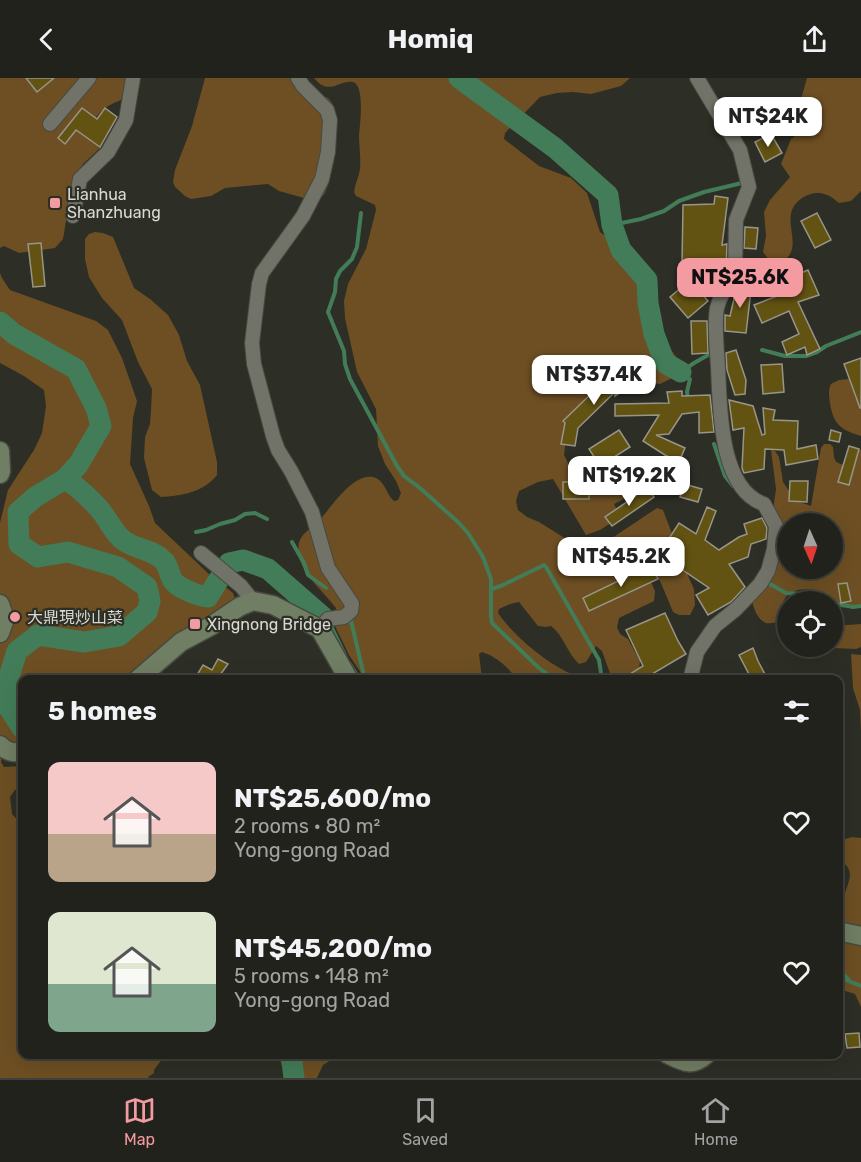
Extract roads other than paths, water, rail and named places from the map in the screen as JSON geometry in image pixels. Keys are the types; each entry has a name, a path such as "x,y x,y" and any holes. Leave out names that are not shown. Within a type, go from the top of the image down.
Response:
{"street":[{"path":"50,124 88,78"},
{"path":"73,216 80,179 108,152 126,120 133,78"},
{"path":"298,78 327,110 330,120 328,152 322,179 303,216 262,273 252,343 254,364 278,450 312,512 328,568 352,604 351,611 344,617 328,620 320,630"},
{"path":"691,675 697,652 715,626 760,585 768,571 774,549 776,526 764,504 755,501 733,473 722,435 716,335 717,308 726,287 735,276 736,220 749,187 740,150 697,78"},
{"path":"0,451 0,474"},
{"path":"201,553 241,586 253,601"},
{"path":"143,675 181,642 253,601 273,605 320,630 347,675"},
{"path":"0,604 6,619 0,633"},
{"path":"0,745 5,750 18,752"},
{"path":"843,932 861,936"},
{"path":"676,1059 684,1063 701,1059"}],"waterway":[{"path":"459,78 555,148 608,195 612,225 621,250 647,280 648,303 654,334 665,363 681,372"},
{"path":"612,225 641,219 704,192 742,183"},
{"path":"361,213 357,247 352,259 340,271 336,279 335,292 328,312 344,351 350,379 404,476 458,522 483,557 491,579 492,623 549,675"},
{"path":"0,322 14,334 76,369 96,408 101,426 78,465 65,479 35,497 18,512 19,544 38,557 68,552 118,567 147,587 150,601 147,612 119,636 84,642 38,635 17,651 8,680 9,708 18,722"},
{"path":"762,350 785,356 806,356 861,332"},
{"path":"688,399 690,379 681,372 710,354"},
{"path":"714,444 725,476 733,486"},
{"path":"65,479 93,502 123,540 164,561 174,582 185,590 208,597 229,563 243,560 268,569 323,617"},
{"path":"196,532 235,520 245,514 255,513 267,519"},
{"path":"292,542 308,575 326,588"},
{"path":"492,589 544,565"},
{"path":"546,567 599,660 602,675"},
{"path":"768,583 782,591"},
{"path":"843,605 861,606"},
{"path":"347,622 351,621 364,675"},
{"path":"336,623 331,626 345,655"},
{"path":"350,664 357,675"},
{"path":"843,974 849,980"},
{"path":"843,979 861,986"},
{"path":"292,1059 294,1078"}],"place":[{"name":"Lianhua Shanzhuang","path":"55,203"},
{"name":"大鼎現炒山菜","path":"15,617"},
{"name":"Xingnong Bridge","path":"195,624"}]}
